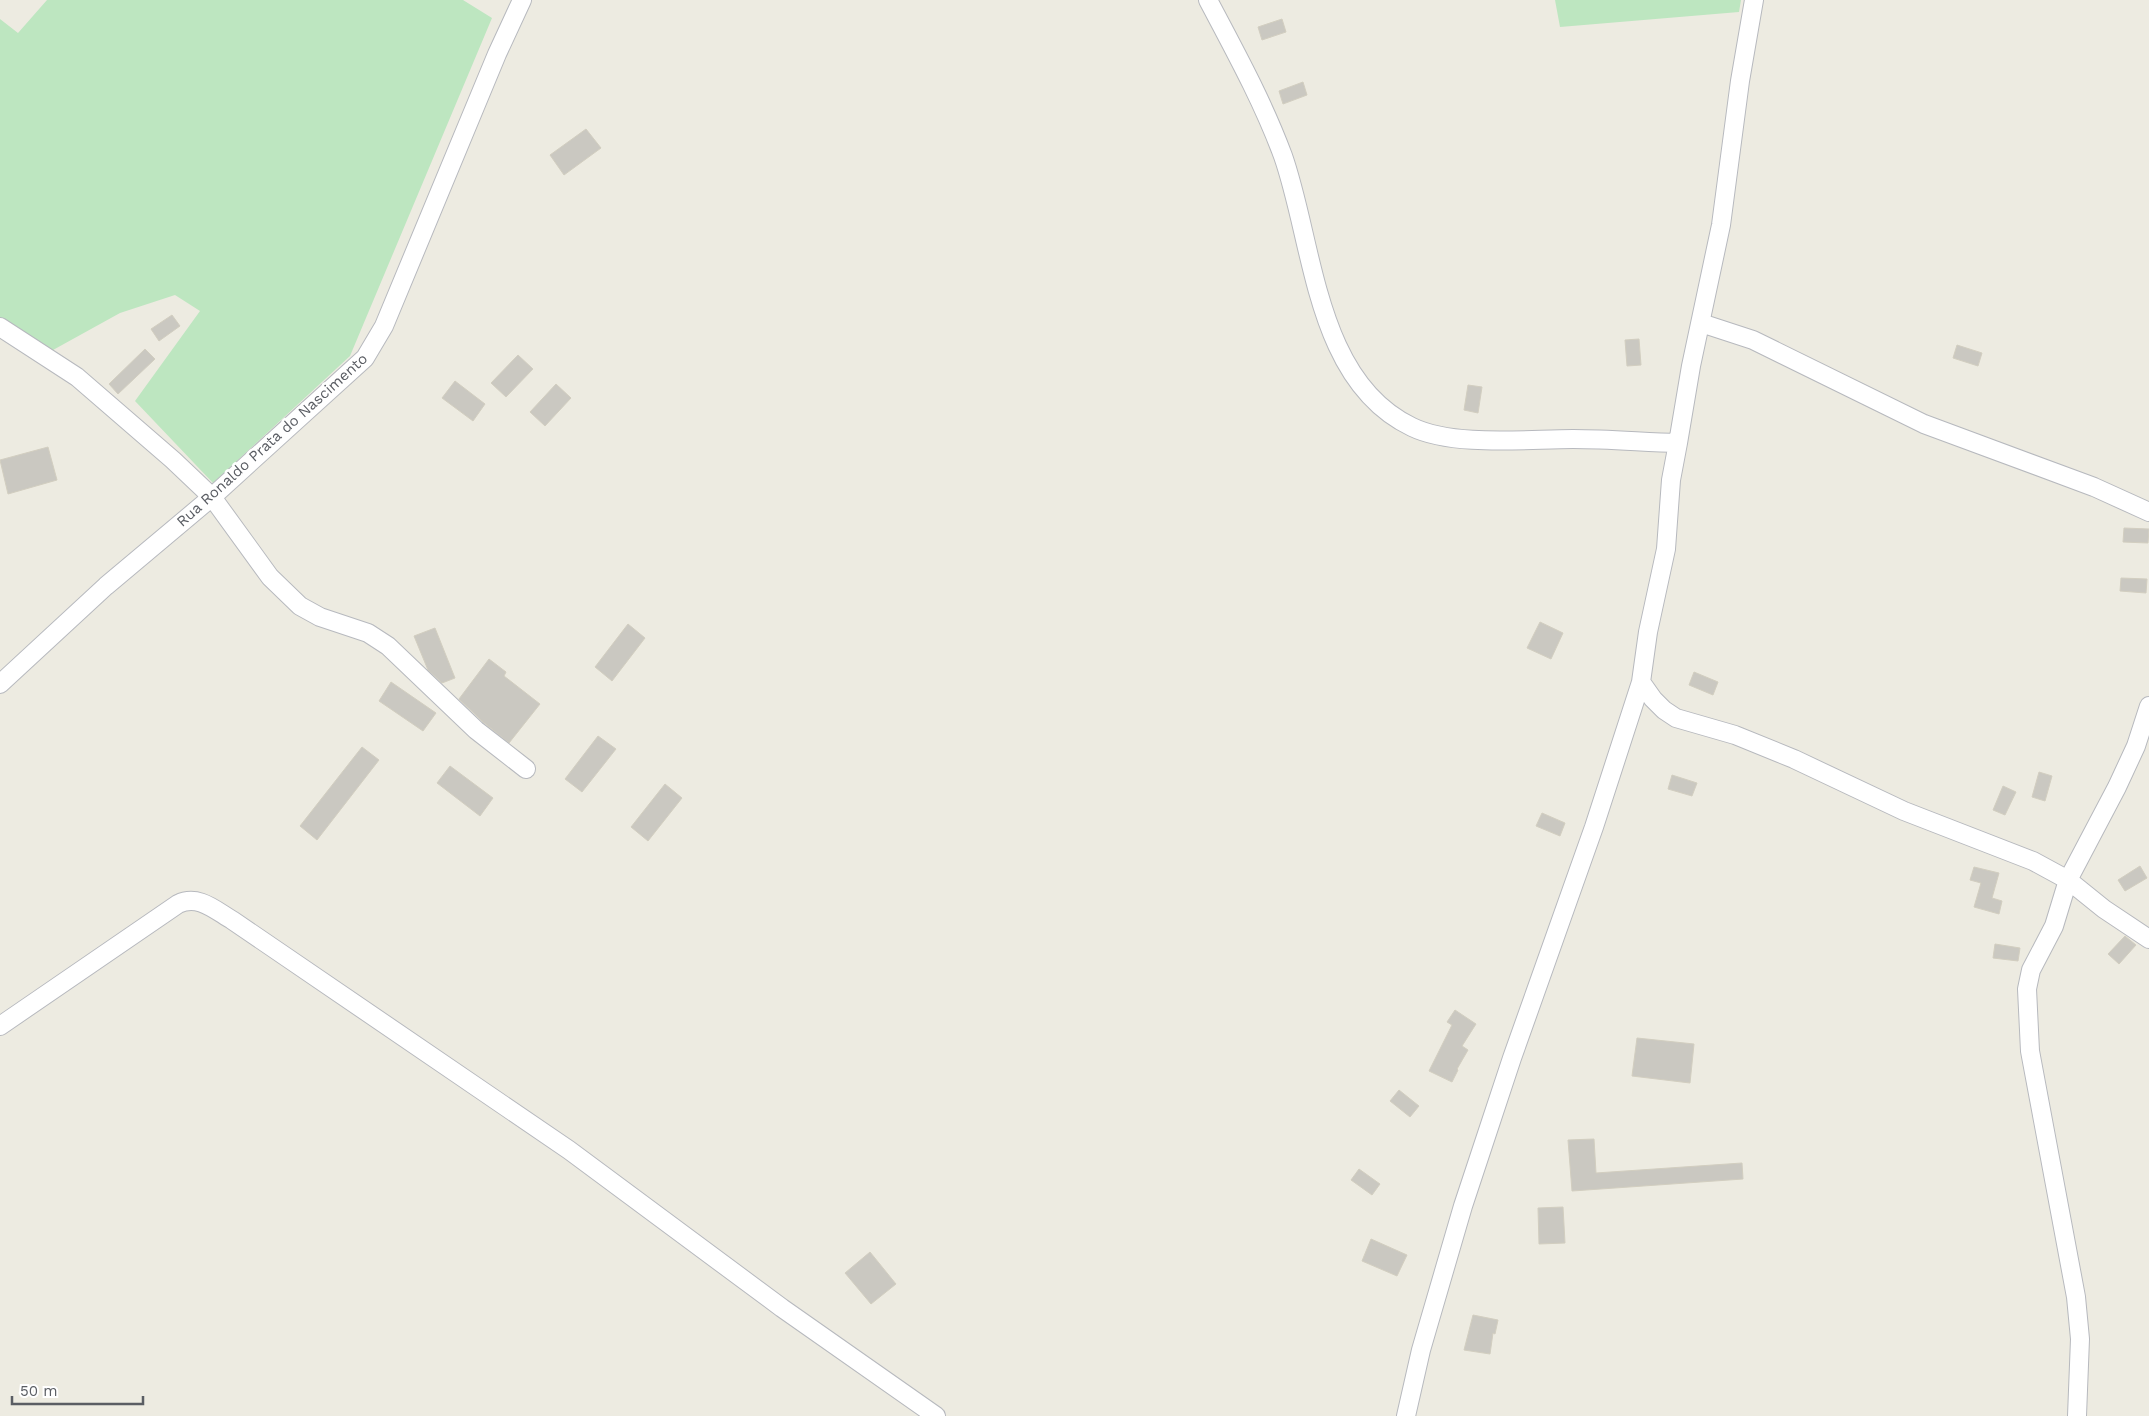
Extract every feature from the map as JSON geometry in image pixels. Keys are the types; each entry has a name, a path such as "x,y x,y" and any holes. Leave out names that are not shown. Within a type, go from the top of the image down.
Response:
{"street":[{"name":"Rua Ronaldo Prata do Nascimento","path":"0,684 106,586 212,498 365,358 384,326 497,54 522,0"},
{"path":"1208,0 1254,87 1283,158 1328,324 1358,381 1390,414 1413,428 1465,439 1574,438 1678,443"},
{"path":"1406,1416 1421,1350 1463,1206 1512,1058 1594,827 1641,682 1648,632 1666,549 1672,480 1691,366 1721,225 1740,81 1754,0"},
{"path":"1701,323 1753,340 1924,424 2094,486 2149,512"},
{"path":"0,327 77,377 173,460 212,498 270,577 300,606 320,617 376,637 388,646 476,730 526,769"},
{"path":"1641,682 1658,704 1676,718 1735,735 1794,759 1904,811 2033,861 2068,880 2104,909 2149,939"},
{"path":"2077,1416 2080,1340 2076,1297 2030,1051 2027,989 2031,970 2054,926 2068,880 2117,788 2136,746 2149,706"},
{"path":"0,1026 178,904 191,899 199,900 232,920 569,1150 782,1308 936,1416"}],"green space":[{"path":"47,0 463,0 492,18 350,356 213,483 135,401 200,311 175,295 120,313 53,350 0,321 0,19 18,33"},
{"path":"1555,0 1741,0 1739,12 1560,27"}],"building":[{"path":"1282,19 1286,32 1262,40 1258,27"},
{"path":"1303,82 1307,95 1283,104 1279,91"},
{"path":"586,129 601,148 564,175 550,155"},
{"path":"172,315 180,326 159,341 151,329"},
{"path":"1639,339 1641,365 1627,366 1625,340"},
{"path":"1957,345 1982,353 1978,366 1953,358"},
{"path":"145,349 155,359 118,394 109,384"},
{"path":"518,355 533,369 506,397 491,383"},
{"path":"455,381 485,404 473,421 442,398"},
{"path":"556,384 571,398 545,426 530,412"},
{"path":"1468,385 1482,387 1478,413 1464,410"},
{"path":"48,447 57,480 8,494 0,460"},
{"path":"2124,528 2149,529 2148,543 2123,542"},
{"path":"2121,578 2147,579 2146,593 2120,591"},
{"path":"1540,622 1563,633 1551,659 1527,648"},
{"path":"628,624 645,638 612,681 595,667"},
{"path":"435,628 455,678 442,683 428,670 414,636"},
{"path":"489,659 506,672 504,676 540,704 509,743 459,699"},
{"path":"1694,672 1718,682 1713,695 1689,685"},
{"path":"391,682 436,713 423,731 379,701"},
{"path":"598,736 616,749 582,792 565,779"},
{"path":"362,747 379,760 317,840 300,826"},
{"path":"450,766 493,798 480,816 437,783"},
{"path":"2039,772 2052,776 2045,801 2032,797"},
{"path":"1672,775 1697,783 1692,796 1668,789"},
{"path":"665,784 682,798 648,841 631,827"},
{"path":"2003,786 2016,792 2005,815 1993,810"},
{"path":"1542,813 1565,823 1560,836 1536,826"},
{"path":"2140,866 2147,878 2125,891 2118,880"},
{"path":"1974,867 1999,873 1992,898 2002,901 1999,914 1974,907 1981,883 1970,880"},
{"path":"2125,936 2136,945 2119,964 2108,954"},
{"path":"1995,944 2020,948 2018,961 1993,958"},
{"path":"1455,1010 1476,1024 1462,1046 1468,1050 1452,1082 1429,1071 1452,1025 1447,1022"},
{"path":"1637,1038 1694,1044 1690,1083 1632,1076"},
{"path":"1399,1090 1419,1106 1410,1117 1390,1101"},
{"path":"1594,1139 1596,1173 1742,1163 1743,1179 1572,1191 1568,1140"},
{"path":"1359,1169 1380,1184 1372,1195 1351,1180"},
{"path":"1563,1207 1565,1243 1539,1244 1538,1208"},
{"path":"1371,1239 1407,1255 1397,1276 1362,1261"},
{"path":"870,1252 896,1284 871,1304 845,1273"},
{"path":"1473,1315 1498,1320 1495,1334 1493,1333 1490,1354 1464,1350"}]}
